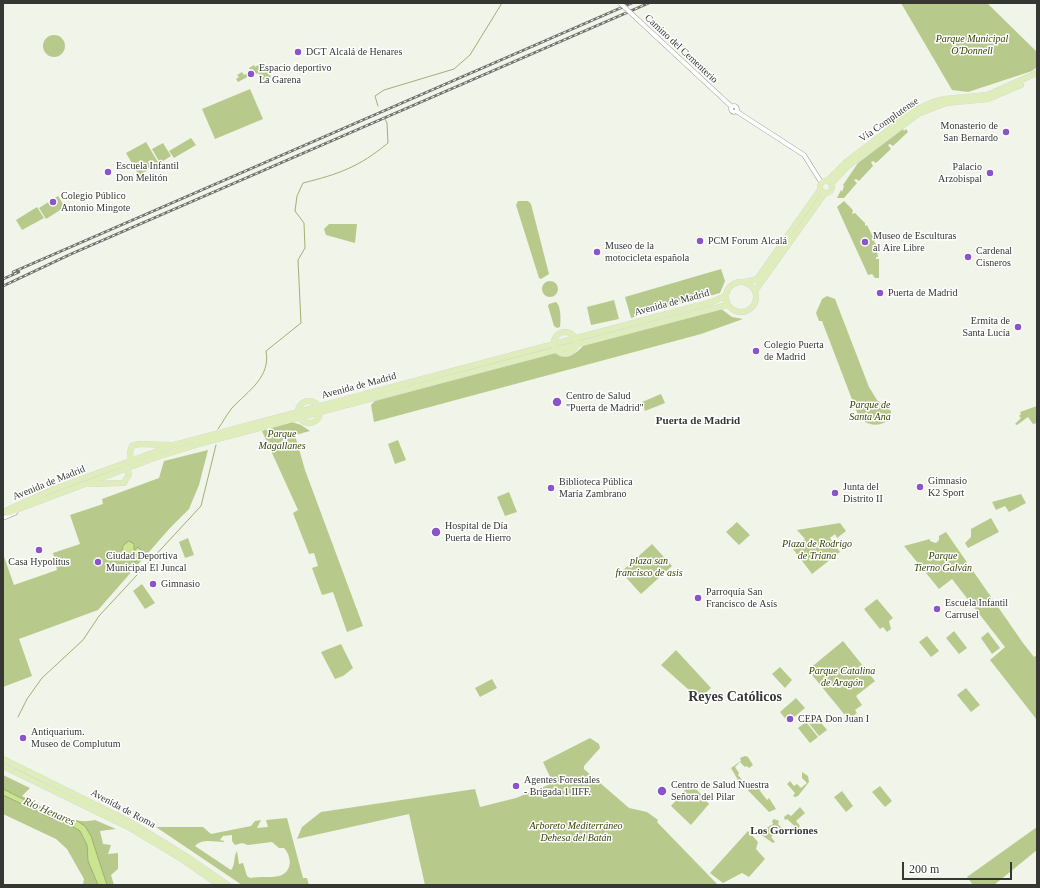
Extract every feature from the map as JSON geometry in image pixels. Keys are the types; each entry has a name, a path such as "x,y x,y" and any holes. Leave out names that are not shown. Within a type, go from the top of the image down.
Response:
{"main road":[{"name":"Vía Complutense","path":"830,182 845,163 915,110 933,102 945,99 987,95 1037,73"},
{"name":"Vía Complutense","path":"830,182 848,166 918,114 946,103 988,99 1037,77"},
{"path":"755,291 823,191 821,182 830,182 831,191 823,191"},
{"path":"745,282 750,284 755,291 756,301 750,310 736,312 727,304 725,296 731,285 735,282 745,282 757,279 823,191"},
{"name":"Avenida de Madrid","path":"576,341 712,302 725,296"},
{"name":"Avenida de Madrid","path":"35,500 83,485 206,442 319,408 555,346 727,304"},
{"path":"569,332 576,341 573,351 569,354 563,354 555,346 555,338 560,333 569,332"},
{"path":"305,401 313,401 319,408 318,418 312,422 306,422 298,414 300,406 305,401"},
{"name":"Avenida de Madrid","path":"3,512 122,464 174,445 298,414"},
{"path":"137,465 131,461 130,452 132,446 138,444 174,445"},
{"path":"83,485 124,483 129,474 128,468 122,464"},
{"name":"Avenida de Roma","path":"3,759 132,823 186,856 228,885"},
{"name":"Avenida de Roma","path":"3,766 130,828 183,860 219,885"}],"street":[{"name":"Camino del Cementerio","path":"620,3 732,107 732,112 736,111 804,155 821,182"},
{"path":"3,518 35,500"}],"green space":[{"name":"Parque Municipal O'Donnell","path":"901,3 987,3 1036,51 1037,67 1032,71 968,92 952,90"},
{"path":"54,35 62,38 65,46 62,54 54,57 46,54 43,46 46,38"},
{"name":"Espacio deportivo La Garena","path":"254,65 255,67 258,65 262,68 265,67 271,77 263,81 258,73 238,82 236,79 239,77 237,75 242,72 244,75 251,71 249,68"},
{"path":"250,89 263,119 215,139 202,109"},
{"path":"903,129 904,131 906,129 908,132 893,146 890,144 888,145 891,149 876,163 873,161 871,162 873,166 859,181 856,179 854,180 857,183 844,198 837,198 841,190 842,192 843,185 858,163"},
{"path":"191,138 196,145 174,158 169,151"},
{"path":"146,142 159,164 139,175 126,153"},
{"path":"163,143 171,156 160,163 152,149"},
{"path":"58,196 65,207 46,219 39,208"},
{"path":"518,201 528,201 531,204 549,274 541,279 539,278 516,205"},
{"path":"844,201 853,210 852,214 855,213 865,223 865,226 867,225 875,241 878,257 876,257 876,259 879,259 879,278 875,278 872,274 868,275 837,207"},
{"path":"37,207 44,218 22,230 16,220"},
{"path":"329,224 357,224 355,243 326,235 324,229"},
{"path":"721,269 725,281 720,293 631,318 625,297"},
{"path":"550,281 556,283 558,289 556,295 550,297 544,295 542,289 544,283"},
{"name":"Parque de Santa Ana","path":"827,296 835,299 869,387 877,400 891,411 891,417 888,421 874,425 869,424 858,415 822,321 819,321 816,313 822,299"},
{"path":"614,300 619,319 591,325 587,307"},
{"path":"556,302 560,310 560,327 557,328 554,326 548,306 549,304"},
{"path":"720,308 732,317 743,319 701,334 374,422 371,405 375,401 555,353 563,356 571,355 584,345"},
{"path":"661,394 665,403 645,411 642,402"},
{"path":"1037,406 1037,423 1033,424 1028,417 1017,425 1015,424 1021,418 1019,416 1021,414 1020,412"},
{"name":"Parque Magallanes","path":"292,422 301,425 310,431 295,435 305,470 363,626 347,632 333,592 322,595 312,568 318,566 314,553 309,554 293,513 298,510 262,431"},
{"path":"398,440 406,460 395,464 388,444"},
{"name":"Ciudad Deportiva Municipal El Juncal","path":"208,450 199,485 189,509 170,528 98,610 19,639 32,676 3,687 3,554 14,585 57,570 53,553 80,544 70,515 103,504 102,499 159,478 164,461"},
{"path":"509,492 517,512 505,516 497,497"},
{"path":"1021,494 1026,503 1009,512 1005,506 996,510 992,502"},
{"path":"991,518 999,532 968,548 965,543 971,537 971,529"},
{"path":"737,522 750,535 739,545 726,532"},
{"name":"Plaza de Rodrigo de Triana","path":"840,523 846,531 837,538 835,534 830,538 840,552 812,574 793,549 805,539 797,530"},
{"name":"Parque Tierno Galván","path":"946,532 1023,643 1034,657 1037,655 1037,720 990,660 1005,647 952,579 939,589 904,546 930,539 930,541 936,543 939,540 939,536"},
{"path":"188,538 194,555 185,558 179,542"},
{"name":"plaza san francisco de asis","path":"652,544 672,566 641,594 621,572"},
{"path":"142,584 155,603 145,609 133,591"},
{"path":"877,599 893,618 889,621 891,629 887,632 883,627 880,629 864,609"},
{"path":"954,631 967,648 959,654 946,638"},
{"path":"988,632 1000,648 992,654 981,638"},
{"path":"927,636 939,651 931,657 919,642"},
{"name":"Parque Catalina de Aragón","path":"843,641 875,681 856,696 862,705 855,710 857,713 849,720 808,670"},
{"path":"341,644 353,668 343,676 335,679 321,652"},
{"path":"676,650 711,688 699,699 661,665"},
{"path":"780,667 792,680 785,688 772,674"},
{"path":"492,679 497,688 480,697 475,688"},
{"path":"966,688 980,705 971,712 957,695"},
{"path":"796,698 805,708 788,722 780,712"},
{"path":"815,715 827,730 819,736 807,721"},
{"path":"806,722 818,737 810,743 798,728"},
{"name":"Arboreto Mediterráneo Dehesa del Batán","path":"590,738 599,744 600,748 584,766 584,769 629,808 647,812 658,820 657,822 718,885 425,885 409,814 297,839 302,827 321,812 475,789 480,807 516,798 553,783 543,762"},
{"path":"745,756 748,757 753,765 749,768 747,766 745,767 740,762 735,767 739,773 738,775 745,783 747,782 752,787 757,784 761,789 760,791 767,800 769,798 776,809 769,812 738,780 731,768 741,761 740,758"},
{"path":"802,772 808,776 809,782 798,796 795,797 793,796 795,793 787,784 790,781 794,786 797,784 801,788 807,783 802,778"},
{"path":"3,775 30,788 22,796 48,810 76,820 95,820 116,829 100,831 103,844 111,845 108,854 118,853 118,869 111,875 114,885 83,885 84,879 67,849 56,839 3,814"},
{"path":"691,783 709,804 691,825 671,806"},
{"path":"880,786 892,801 885,807 872,792"},
{"path":"842,791 853,806 846,812 834,797"},
{"path":"800,807 805,813 796,821 800,826 798,829 787,819 785,820 784,817 788,814 791,816"},
{"path":"287,818 303,878 307,878 309,885 242,885 156,827 203,827 211,834 251,826 255,821 261,820 257,828 268,827 266,820","holes":["232,835 232,841 235,845 242,843 248,845 272,842 279,848 284,848 287,852 290,860 289,868 284,874 279,876 250,878 247,876 243,863 239,864 237,851 231,870 195,846 205,841 224,842 220,840 223,836"]},
{"path":"774,819 779,821 778,824 782,828 771,837 775,842 773,843 757,832 759,828 763,830 773,824 772,821"},
{"path":"1037,827 1037,850 994,885 973,885 967,877"},
{"path":"748,831 758,842 756,849 765,859 749,877 742,873 723,883 710,873"}],"water":[{"path":"129,541 134,544 134,551 138,547 143,552 135,562 129,558 133,552 126,555 122,550 123,546"},
{"name":"Río Henares","path":"3,789 53,814 77,821 85,826 91,836 107,885 98,885 88,861 87,845 80,831 69,824 49,817 3,795"}],"waterway":[{"path":"378,106 375,96 384,90 454,69 470,55 502,3"},
{"path":"218,429 232,408 262,376 267,360 266,351 301,323 298,260 305,248 304,223 295,211 297,196 303,183 348,169 368,158 388,143 387,123 385,119"},
{"path":"18,717 27,699 42,678 83,640 99,616 201,506 216,445"}],"railway":[{"path":"13,272 632,3"},
{"path":"3,286 71,254 649,3"},
{"path":"3,279 19,272"}],"place":[{"name":"DGT Alcalá de Henares","path":"298,52"},
{"name":"Espacio deportivo La Garena","path":"251,74"},
{"name":"Monasterio de San Bernardo","path":"1006,132"},
{"name":"Escuela Infantil Don Melitón","path":"108,172"},
{"name":"Palacio Arzobispal","path":"990,173"},
{"name":"Colegio Público Antonio Mingote","path":"53,202"},
{"name":"PCM Forum Alcalá","path":"700,241"},
{"name":"Museo de Esculturas al Aire Libre","path":"865,242"},
{"name":"Museo de la motocicleta española","path":"597,252"},
{"name":"Cardenal Cisneros","path":"968,257"},
{"name":"Puerta de Madrid","path":"880,293"},
{"name":"Ermita de Santa Lucía","path":"1018,327"},
{"name":"Colegio Puerta de Madrid","path":"756,351"},
{"name":"Centro de Salud \"Puerta de Madrid\"","path":"557,402"},
{"name":"Gimnasio K2 Sport","path":"920,487"},
{"name":"Biblioteca Pública María Zambrano","path":"551,488"},
{"name":"Junta del Distrito II","path":"835,493"},
{"name":"Hospital de Día Puerta de Hierro","path":"436,532"},
{"name":"Casa Hypolitus","path":"39,550"},
{"name":"Ciudad Deportiva Municipal El Juncal","path":"98,562"},
{"name":"Gimnasio","path":"153,584"},
{"name":"Parroquía San Francisco de Asís","path":"698,598"},
{"name":"Escuela Infantil Carrusel","path":"937,609"},
{"name":"CEPA Don Juan I","path":"790,719"},
{"name":"Antiquarium. Museo de Complutum","path":"23,738"},
{"name":"Agentes Forestales - Brigada 1 IIFF.","path":"516,786"},
{"name":"Centro de Salud Nuestra Señora del Pilar","path":"662,791"}],"district":[{"name":"Puerta de Madrid","path":"698,421"},
{"name":"Reyes Católicos","path":"735,697"},
{"name":"Los Gorriones","path":"784,831"}]}
